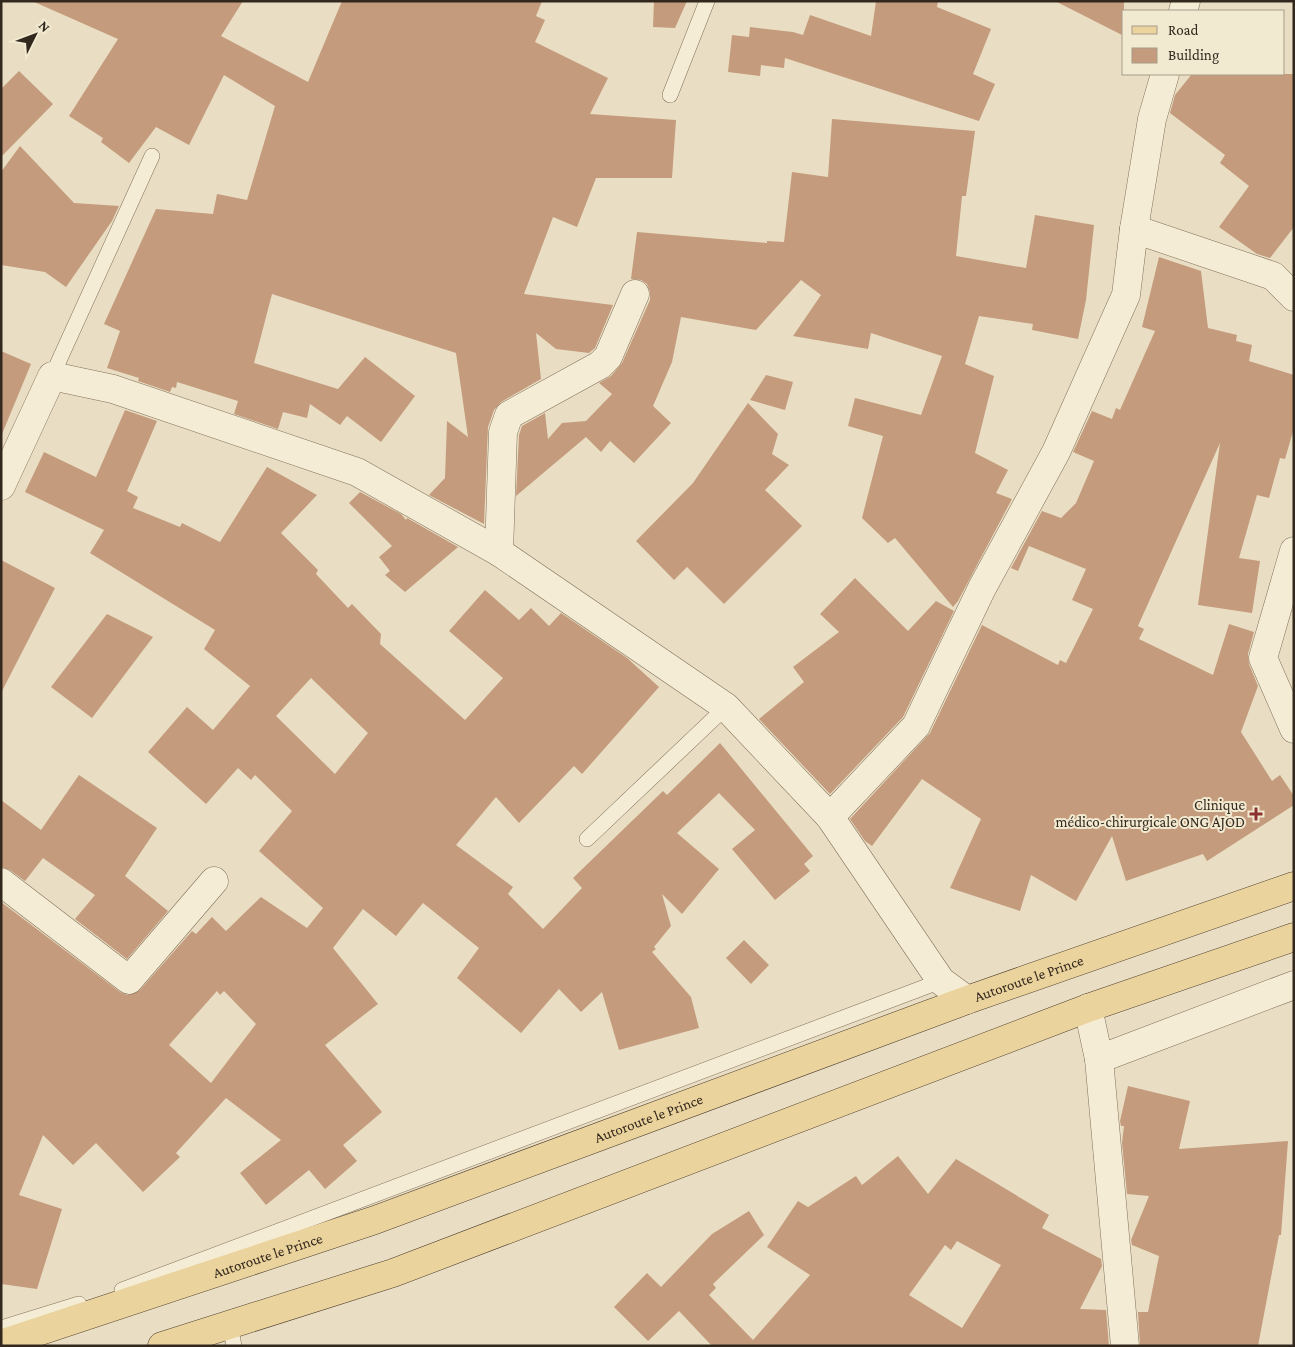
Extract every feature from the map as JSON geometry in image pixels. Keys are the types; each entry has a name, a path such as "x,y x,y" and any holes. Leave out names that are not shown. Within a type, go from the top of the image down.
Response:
{"main road":[{"name":"Autoroute le Prince","path":"1,1344 375,1220 967,1000 1294,886"},
{"path":"162,1346 232,1335 1088,1008 1294,937"}],"street":[{"path":"830,817 916,726 982,588 1056,452 1126,295 1134,229 1152,120 1165,75"},
{"path":"1134,229 1273,276 1294,297"},
{"path":"499,552 503,432 505,423 510,415 600,365 608,357 635,294"},
{"path":"1,486 52,376 113,389 357,472 499,552 726,707 830,817 941,981 967,1000"},
{"path":"1294,551 1263,658 1294,729"},
{"path":"1,882 128,980 214,881"},
{"path":"1099,1059 1294,985"},
{"path":"1088,1008 1099,1059 1125,1346"}],"lane":[{"path":"670,95 707,1"},
{"path":"52,376 152,156"},
{"path":"587,839 726,707"},
{"path":"1,1328 108,1296 941,981"}],"building":[{"path":"32,1 243,1 221,36 308,82 342,1 542,1 536,16 545,20 535,42 608,78 590,114 676,120 672,178 596,178 577,227 553,217 524,294 613,305 595,348 589,353 556,349 536,333 541,379 501,402 494,410 488,427 484,524 429,495 445,478 447,421 468,437 456,353 272,294 254,363 338,389 365,357 415,396 381,442 347,416 340,425 310,404 307,418 283,412 278,429 234,414 238,401 177,382 176,388 172,387 170,392 138,381 139,378 107,368 120,331 104,324 156,209 213,214 217,194 247,200 275,106 224,75 189,145 156,127 129,163 101,142 103,138 69,116 118,39"},
{"path":"654,1 687,1 675,28 653,27"},
{"path":"876,1 938,1 937,7 991,29 973,74 995,84 979,121 785,58 784,68 761,65 760,76 728,72 732,35 749,37 750,27 803,35 810,15 871,36"},
{"path":"1055,1 1124,1 1122,35"},
{"path":"19,71 53,104 1,157 1,89"},
{"path":"1294,74 1294,227 1270,258 1257,254 1219,227 1249,186 1220,163 1225,155 1170,113 1175,95 1191,75"},
{"path":"832,119 975,131 966,196 962,196 956,256 1026,268 1035,215 1094,225 1086,300 1078,339 1032,330 1033,324 979,316 965,364 994,376 975,453 1008,470 996,493 1012,499 958,601 953,607 895,538 888,543 862,518 883,436 848,426 855,398 921,415 942,356 871,333 868,349 793,336 821,295 801,280 756,330 681,317 672,362 653,406 671,423 634,463 610,441 601,452 586,437 516,496 519,435 522,426 545,413 548,439 562,423 586,421 612,394 599,383 611,376 622,363 650,300 647,284 641,280 631,279 637,232 767,243 767,241 784,242 792,172 828,177"},
{"path":"20,146 74,203 119,206 112,221 66,287 45,272 1,265 1,172"},
{"path":"1159,257 1201,271 1208,328 1237,335 1236,341 1252,345 1249,361 1294,375 1294,428 1285,459 1280,458 1269,498 1257,495 1239,558 1260,561 1252,613 1198,605 1220,443 1138,626 1144,629 1139,639 1213,675 1229,624 1254,632 1248,654 1249,664 1258,686 1241,732 1272,781 1280,775 1294,796 1294,805 1207,861 1203,854 1126,881 1112,836 1076,901 1031,875 1020,911 950,888 981,819 922,779 872,846 865,841 850,819 930,733 982,625 1058,665 1060,660 1066,663 1093,609 1072,600 1086,569 1029,546 1018,571 1011,568 1042,511 1061,518 1076,503 1094,461 1073,452 1092,411 1112,419 1116,408 1120,410 1155,331 1142,327"},
{"path":"1,351 31,364 2,434 1,434"},
{"path":"766,375 793,382 785,410 750,400"},
{"path":"748,403 778,434 772,454 789,465 765,490 802,526 724,604 687,567 674,580 636,541 693,483"},
{"path":"125,410 157,421 127,491 138,497 133,508 180,527 182,523 220,542 267,467 317,495 281,533 318,570 316,574 348,608 352,604 381,634 380,644 465,720 503,678 449,631 485,590 519,620 531,608 549,626 561,613 627,658 659,687 582,774 574,766 519,823 496,797 456,845 513,887 508,894 543,929 582,888 573,878 663,791 667,795 720,743 813,856 804,864 810,871 775,900 732,849 755,830 719,793 677,833 719,869 682,914 662,894 671,926 652,952 691,997 699,1028 619,1050 602,992 581,1012 559,989 521,1033 457,978 479,948 423,903 396,936 363,909 333,948 378,1004 325,1045 382,1112 343,1145 357,1161 325,1189 309,1170 266,1205 240,1173 281,1140 226,1098 176,1153 180,1157 143,1192 96,1143 73,1165 43,1135 19,1195 62,1209 37,1289 1,1284 1,902 120,992 127,995 140,990 192,931 196,934 212,917 226,931 261,897 307,928 323,908 259,851 292,811 255,775 251,780 238,768 206,804 148,752 187,707 213,730 250,686 204,649 215,630 90,553 104,530 25,492 44,452 96,477","holes":["311,678 368,733 335,774 276,716","217,991 220,995 224,991 256,1024 211,1083 169,1045"]},
{"path":"360,492 401,514 406,520 407,518 458,547 405,592 385,575 390,571 379,557 392,546 349,503"},
{"path":"1,560 55,588 1,693"},
{"path":"855,578 908,631 936,601 954,611 903,717 830,794 759,719 804,682 793,667 839,632 820,614"},
{"path":"107,614 153,637 92,718 51,687"},
{"path":"79,775 157,828 125,876 168,911 127,959 75,919 95,895 43,858 25,881 10,870 1,867 1,800 41,830"},
{"path":"744,940 769,965 751,984 726,958"},
{"path":"1128,1086 1190,1101 1179,1149 1288,1141 1281,1235 1279,1235 1258,1346 1140,1346 1138,1312 1148,1312 1159,1256 1132,1245 1131,1240 1149,1196 1127,1194 1122,1143 1124,1126 1121,1126 1120,1121"},
{"path":"898,1156 928,1194 956,1159 1049,1215 1042,1228 1101,1259 1102,1266 1080,1309 1106,1310 1109,1346 712,1346 679,1311 648,1341 614,1307 647,1273 661,1287 712,1234 749,1211 764,1235 713,1284 716,1288 709,1295 753,1340 810,1275 767,1247 798,1201 808,1207 856,1176 862,1185","holes":["957,1241 1001,1265 962,1328 909,1295 945,1245 951,1250"]}],"place":[{"name":"Clinique médico-chirurgicale ONG AJOD","path":"1256,814"}]}
